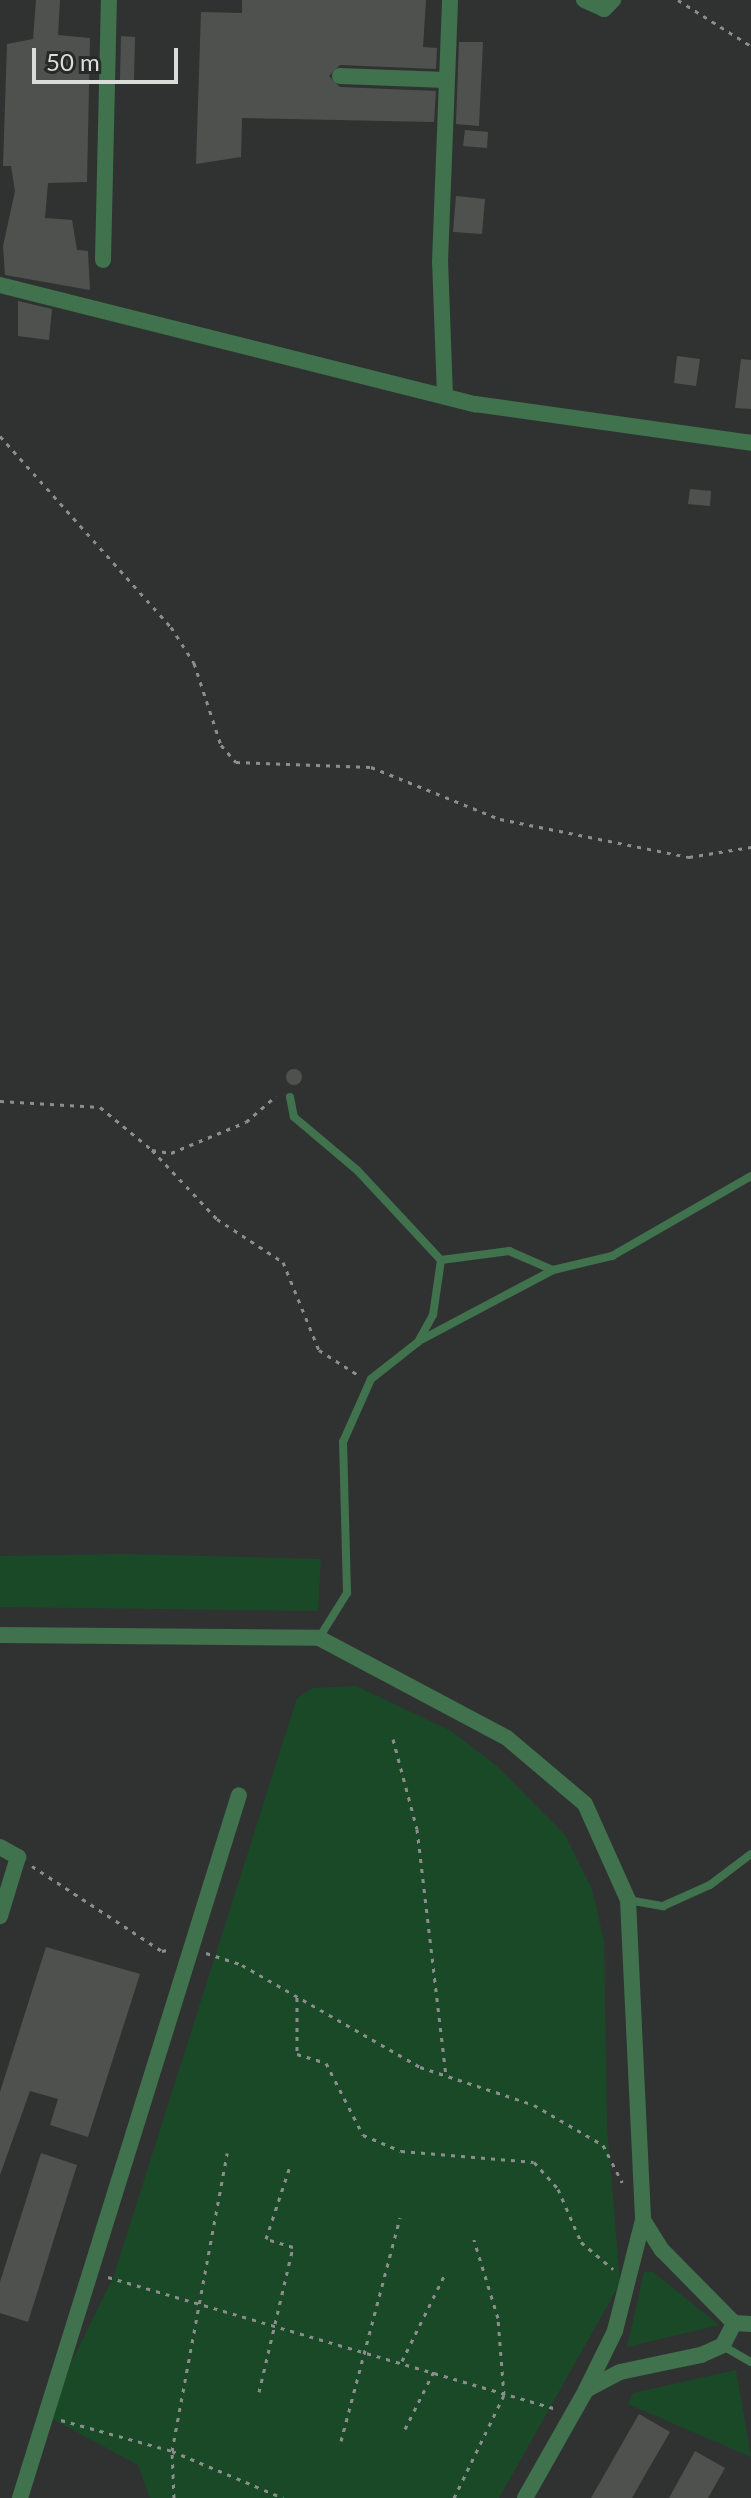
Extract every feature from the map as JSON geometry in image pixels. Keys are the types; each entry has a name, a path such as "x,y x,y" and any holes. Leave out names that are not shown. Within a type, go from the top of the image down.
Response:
{"street":[{"path":"103,260 109,0"},
{"path":"445,396 440,262 450,0"},
{"path":"584,0 604,9 613,0"},
{"path":"340,76 446,80"},
{"path":"0,285 445,396 751,443"},
{"path":"0,1635 319,1638 507,1738 585,1804 628,1900 643,2220 626,2294 586,2390 525,2498"},
{"path":"20,2498 189,1947 239,1795"},
{"path":"0,1847 18,1857 0,1916"},
{"path":"586,2390 620,2372 723,2345 742,2323 662,2250 643,2220"}],"lane":[{"path":"290,1097 294,1117 357,1170 441,1260"},
{"path":"319,1638 347,1593 343,1442 371,1379 418,1342 553,1270 612,1256 751,1176"},
{"path":"441,1260 509,1251 553,1270"},
{"path":"418,1342 433,1315 441,1260"},
{"path":"628,1900 663,1906 710,1885 751,1854"},
{"path":"723,2345 751,2362"}],"path":[{"path":"678,0 751,46"},
{"path":"0,436 171,627 194,663 221,745 236,762 371,767 500,819 689,857 751,847"},
{"path":"152,1150 171,1153 246,1122 280,1092 290,1097"},
{"path":"0,1101 100,1107 152,1150 217,1219 283,1262 331,1365 371,1379"},
{"path":"393,1739 417,1829 446,2077"},
{"path":"18,1857 162,1951 189,1947 242,1965 446,2077 534,2105 603,2145 643,2220"},
{"path":"297,1996 297,2054 326,2063 363,2135 401,2151 534,2162 558,2189 581,2242 613,2269 626,2294"},
{"path":"174,2498 172,2451 227,2153"},
{"path":"259,2392 293,2247 266,2239 289,2169"},
{"path":"341,2441 400,2218"},
{"path":"454,2498 504,2395 498,2318 474,2240"},
{"path":"402,2361 446,2272"},
{"path":"113,2278 276,2321 504,2395 554,2408"},
{"path":"405,2429 434,2371"},
{"path":"45,2415 172,2451 283,2498"}],"green space":[{"path":"124,1554 321,1559 318,1611 0,1607 0,1556"},
{"path":"356,1686 451,1731 497,1766 565,1835 592,1889 604,1941 607,2127 620,2283 499,2498 150,2498 138,2465 45,2415 113,2278 297,1698 313,1688"},
{"path":"644,2272 653,2272 719,2325 627,2347"},
{"path":"736,2370 751,2457 628,2404 633,2393"}],"building":[{"path":"36,0 60,0 58,35 90,38 87,182 48,183 45,218 72,220 77,250 88,251 90,290 5,275 3,246 15,191 11,166 3,166 7,44 33,39"},
{"path":"242,0 426,0 423,47 437,48 436,69 340,65 329,76 340,87 436,91 434,122 242,118 241,157 196,164 201,12 242,13"},
{"path":"121,36 135,37 134,80 120,80"},
{"path":"459,42 483,42 479,126 456,124"},
{"path":"465,130 488,132 487,148 463,146"},
{"path":"456,196 485,199 482,234 453,232"},
{"path":"18,301 52,309 49,340 18,336"},
{"path":"677,356 700,359 696,386 674,383"},
{"path":"741,359 751,360 751,409 735,408"},
{"path":"690,489 711,491 710,506 688,504"},
{"path":"294,1069 300,1071 300,1083 294,1085 288,1083 286,1077 288,1071"},
{"path":"46,1947 140,1974 88,2137 50,2125 58,2099 30,2091 0,2175 0,2092"},
{"path":"41,2153 77,2165 28,2322 0,2313 0,2282"},
{"path":"639,2414 670,2432 632,2498 591,2498"},
{"path":"695,2451 725,2468 708,2498 669,2498"}]}
